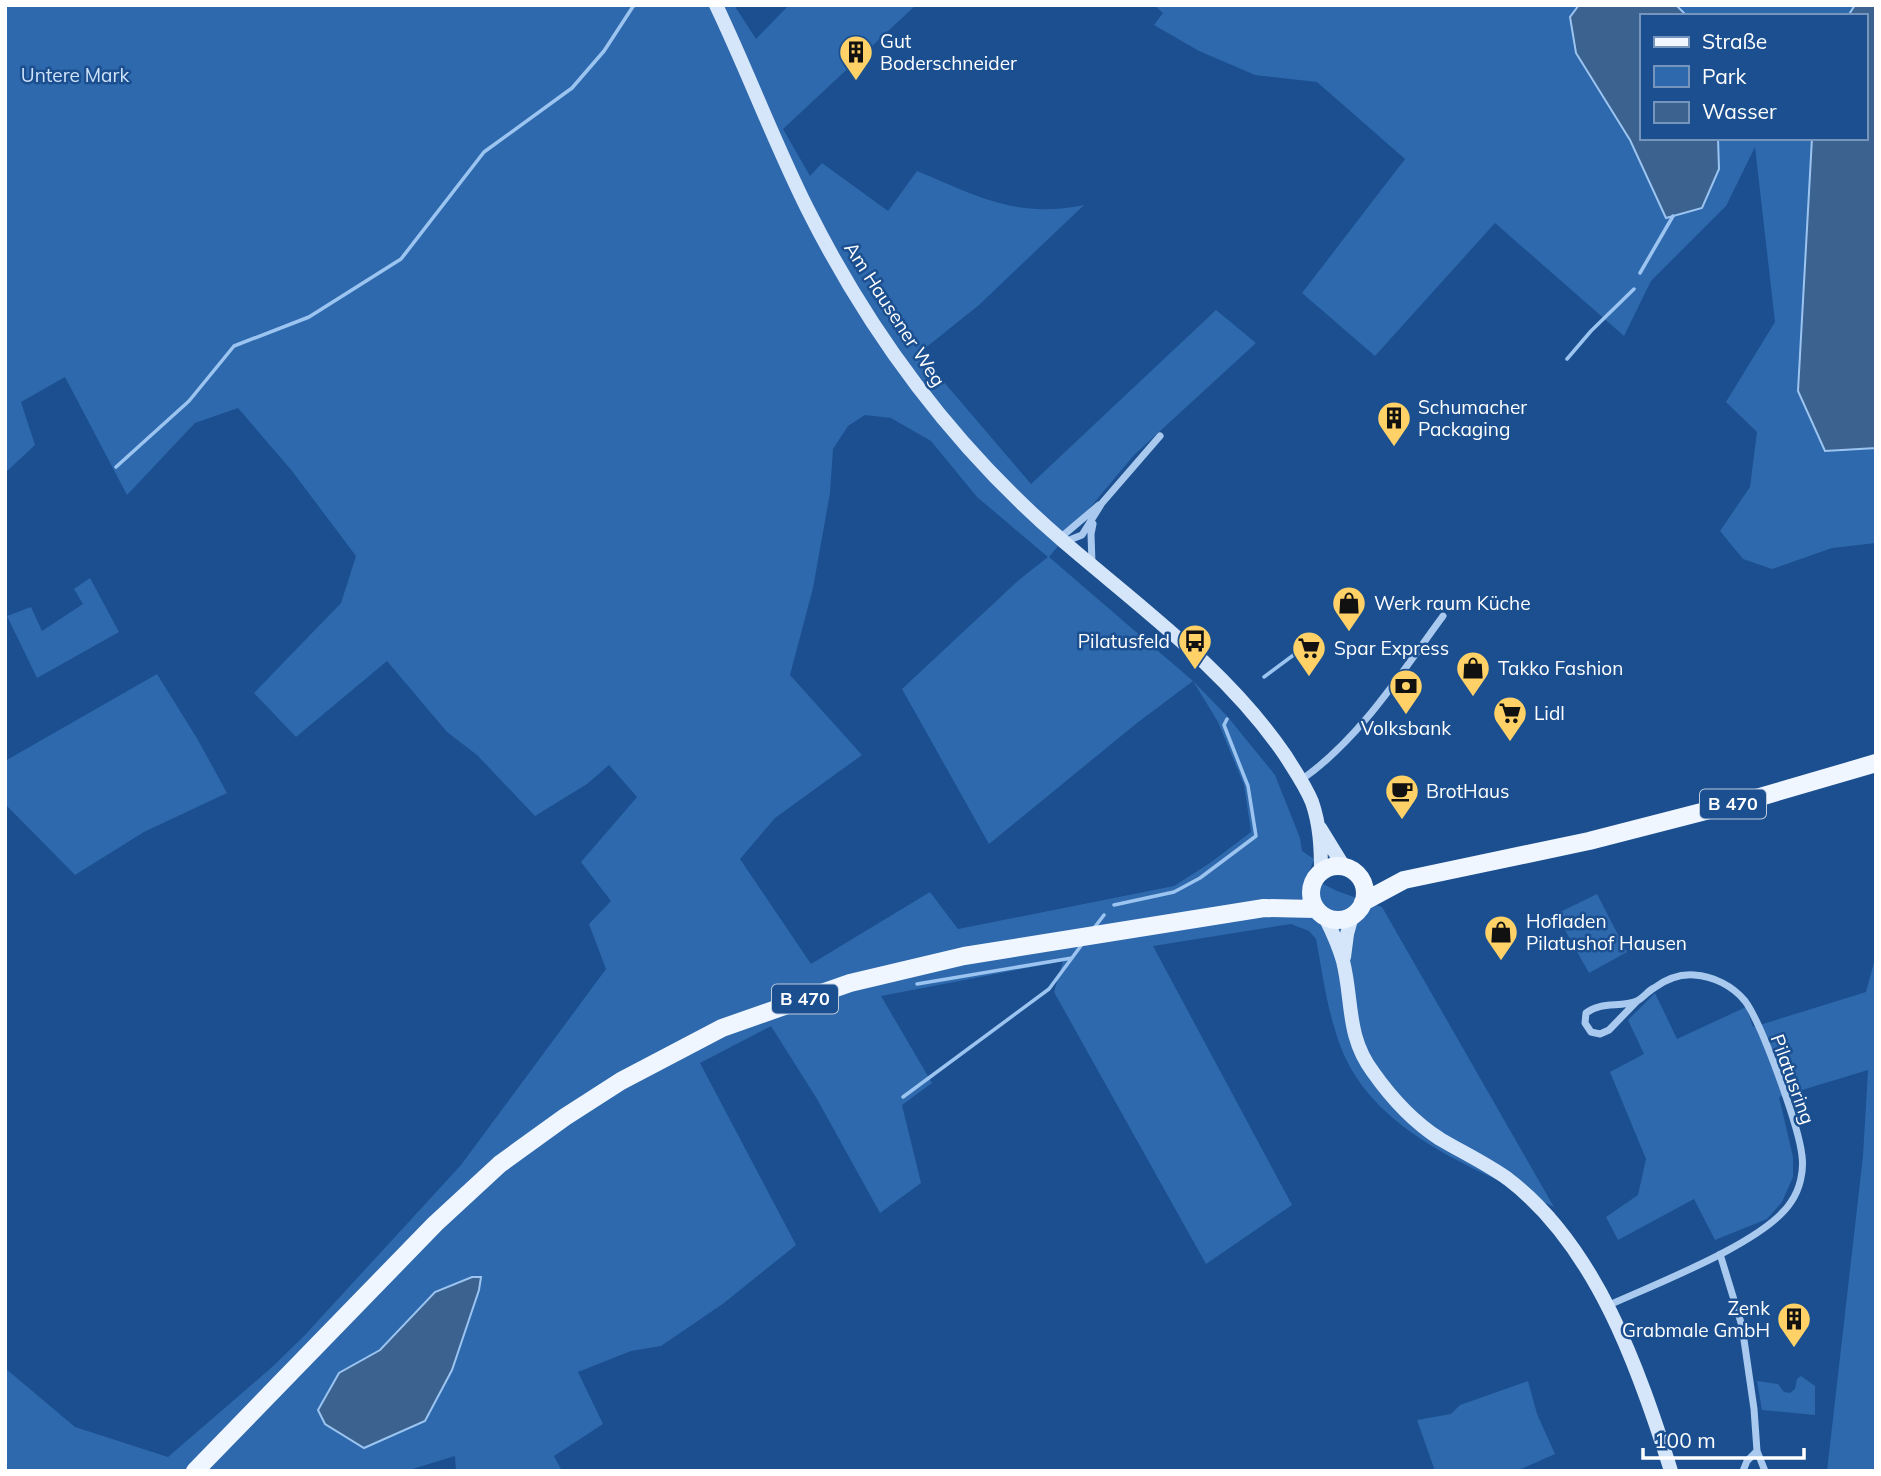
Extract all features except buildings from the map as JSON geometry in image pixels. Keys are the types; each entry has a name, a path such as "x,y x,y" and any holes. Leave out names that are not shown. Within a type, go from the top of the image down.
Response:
{"main road":[{"name":"Am Hausener Weg","path":"716,5 807,207 838,265 898,360 949,426 1000,482 1062,541 1230,687 1271,735 1301,780 1318,823"},
{"name":"B 470","path":"1360,877 1404,880 1589,841 1760,797 1876,763"},
{"path":"1318,823 1344,867"},
{"path":"1318,823 1316,880 1311,895 1344,962"},
{"path":"1316,880 1336,866 1344,867 1360,877 1365,894 1347,934 1344,962 1352,1030 1370,1069 1400,1108 1438,1137 1508,1180 1535,1204 1570,1243 1606,1306 1635,1366 1671,1471"},
{"name":"B 470","path":"195,1471 435,1224 500,1164 621,1081 722,1028 850,983 964,956 1264,908 1298,895 1316,880"},
{"name":"B 470","path":"1358,909 1404,880"},
{"name":"B 470","path":"1264,908 1320,913"},
{"path":"1320,913 1344,920 1358,909"}],"street":[{"path":"1062,541 1102,503 1160,436"},
{"path":"1062,541 1082,536 1102,503"},
{"path":"1092,565 1091,534 1094,519"},
{"path":"1301,780 1317,769 1366,717 1443,616"},
{"name":"Pilatusring","path":"1606,1306 1720,1254 1771,1223 1793,1200 1802,1173 1802,1154 1785,1095 1753,1014 1744,1000 1716,979 1683,976 1654,988 1609,1030 1600,1034 1591,1032 1585,1023 1586,1013 1594,1007 1637,1001"},
{"path":"1720,1254 1742,1326 1757,1451 1765,1471"},
{"path":"1743,1471 1746,1461 1757,1451"}],"green space":[{"name":"Untere Mark","path":"5,5 734,5 756,39 789,5 916,5 783,129 810,176 822,163 888,211 917,171 998,203 1017,207 1060,209 1084,205 979,305 919,353 1031,484 1216,310 1256,343 1134,455 1049,557 1193,681 1227,716 1275,775 1300,838 1302,851 1314,859 1308,876 1337,891 1382,907 1554,1207 1456,1160 1396,1120 1370,1096 1350,1067 1336,1033 1316,939 1309,931 1291,924 1153,946 1292,1205 1206,1264 1054,992 1063,961 881,996 932,1083 902,1105 921,1183 880,1213 817,1099 771,1026 700,1063 796,1245 724,1303 661,1346 631,1351 578,1372 603,1424 554,1456 562,1471 456,1471 455,1456 406,1471 5,1471 5,1368 75,1427 168,1457 304,1336 461,1165 606,969 589,924 611,901 581,862 637,797 609,765 587,784 535,816 477,755 447,732 387,661 296,737 254,693 341,603 356,556 292,471 238,408 195,423 127,495 65,377 21,402 35,445 5,473","holes":["865,415 891,418 931,441 977,497 1048,557 1020,579 902,689 989,844 1137,723 1193,681 1218,722 1244,785 1251,832 1174,886 958,929 930,892 811,964 740,859 775,818 862,755 790,675 813,588 830,493 833,449 848,426"]},
{"path":"1154,5 1579,5 1570,17 1666,218 1719,169 1718,140 1812,140 1798,391 1825,451 1876,448 1876,543 1832,548 1772,569 1743,559 1720,531 1750,487 1757,432 1726,402 1775,322 1755,147 1726,206 1651,281 1624,336 1495,223 1375,356 1302,293 1405,159 1317,82 1255,75 1199,51 1154,25 1163,13"},
{"path":"1676,5 1855,5 1849,14 1685,14"},
{"path":"90,578 119,632 37,678 7,616 31,607 42,631 83,604 74,589"},
{"path":"157,674 227,793 144,832 75,875 5,804 5,761"},
{"path":"1597,894 1627,952 1589,973 1556,914"},
{"path":"1876,955 1876,1471 1827,1471 1863,1156 1868,1070 1779,1097 1793,1157 1793,1177 1782,1202 1767,1219 1715,1240 1694,1199 1618,1240 1606,1217 1638,1195 1646,1159 1610,1072 1644,1054 1628,1020 1655,993 1677,1039 1746,1007 1753,1027 1866,992"},
{"path":"1801,1376 1815,1386 1815,1415 1762,1410 1757,1381 1778,1384 1784,1392 1790,1393"},
{"path":"1528,1381 1537,1414 1555,1454 1521,1471 1435,1471 1417,1420 1451,1414 1460,1405"}],"water":[{"path":"1579,5 1676,5 1685,14 1640,14 1640,140 1718,140 1719,169 1702,208 1666,218 1630,140 1576,53 1570,17"},
{"path":"1855,5 1876,5 1876,448 1825,451 1798,391 1812,140 1867,140 1867,14 1849,14"},
{"path":"472,1277 481,1277 479,1290 452,1370 425,1421 364,1448 325,1424 318,1410 339,1373 380,1350 435,1292"}],"waterway":[{"path":"116,467 189,401 234,346 309,317 401,259 484,152 572,88 604,51 634,5"},
{"path":"1640,273 1673,216"},
{"path":"1567,359 1634,289"},
{"path":"1264,677 1311,642"},
{"path":"1114,905 1174,892 1200,878 1256,836 1248,786 1224,725 1227,719"},
{"path":"1094,928 1104,915"},
{"path":"903,1097 1049,989 1083,943"},
{"path":"917,984 1072,958"}],"place":[{"name":"Gut Boderschneider","path":"856,82"},
{"name":"Schumacher Packaging","path":"1394,448"},
{"name":"Werk raum Küche","path":"1349,633"},
{"name":"Pilatusfeld","path":"1195,671"},
{"name":"Spar Express","path":"1309,678"},
{"name":"Takko Fashion","path":"1473,698"},
{"name":"Volksbank","path":"1406,716"},
{"name":"Lidl","path":"1510,743"},
{"name":"BrotHaus","path":"1402,821"},
{"name":"Hofladen Pilatushof Hausen","path":"1501,962"},
{"name":"Zenk Grabmale GmbH","path":"1794,1349"}]}
